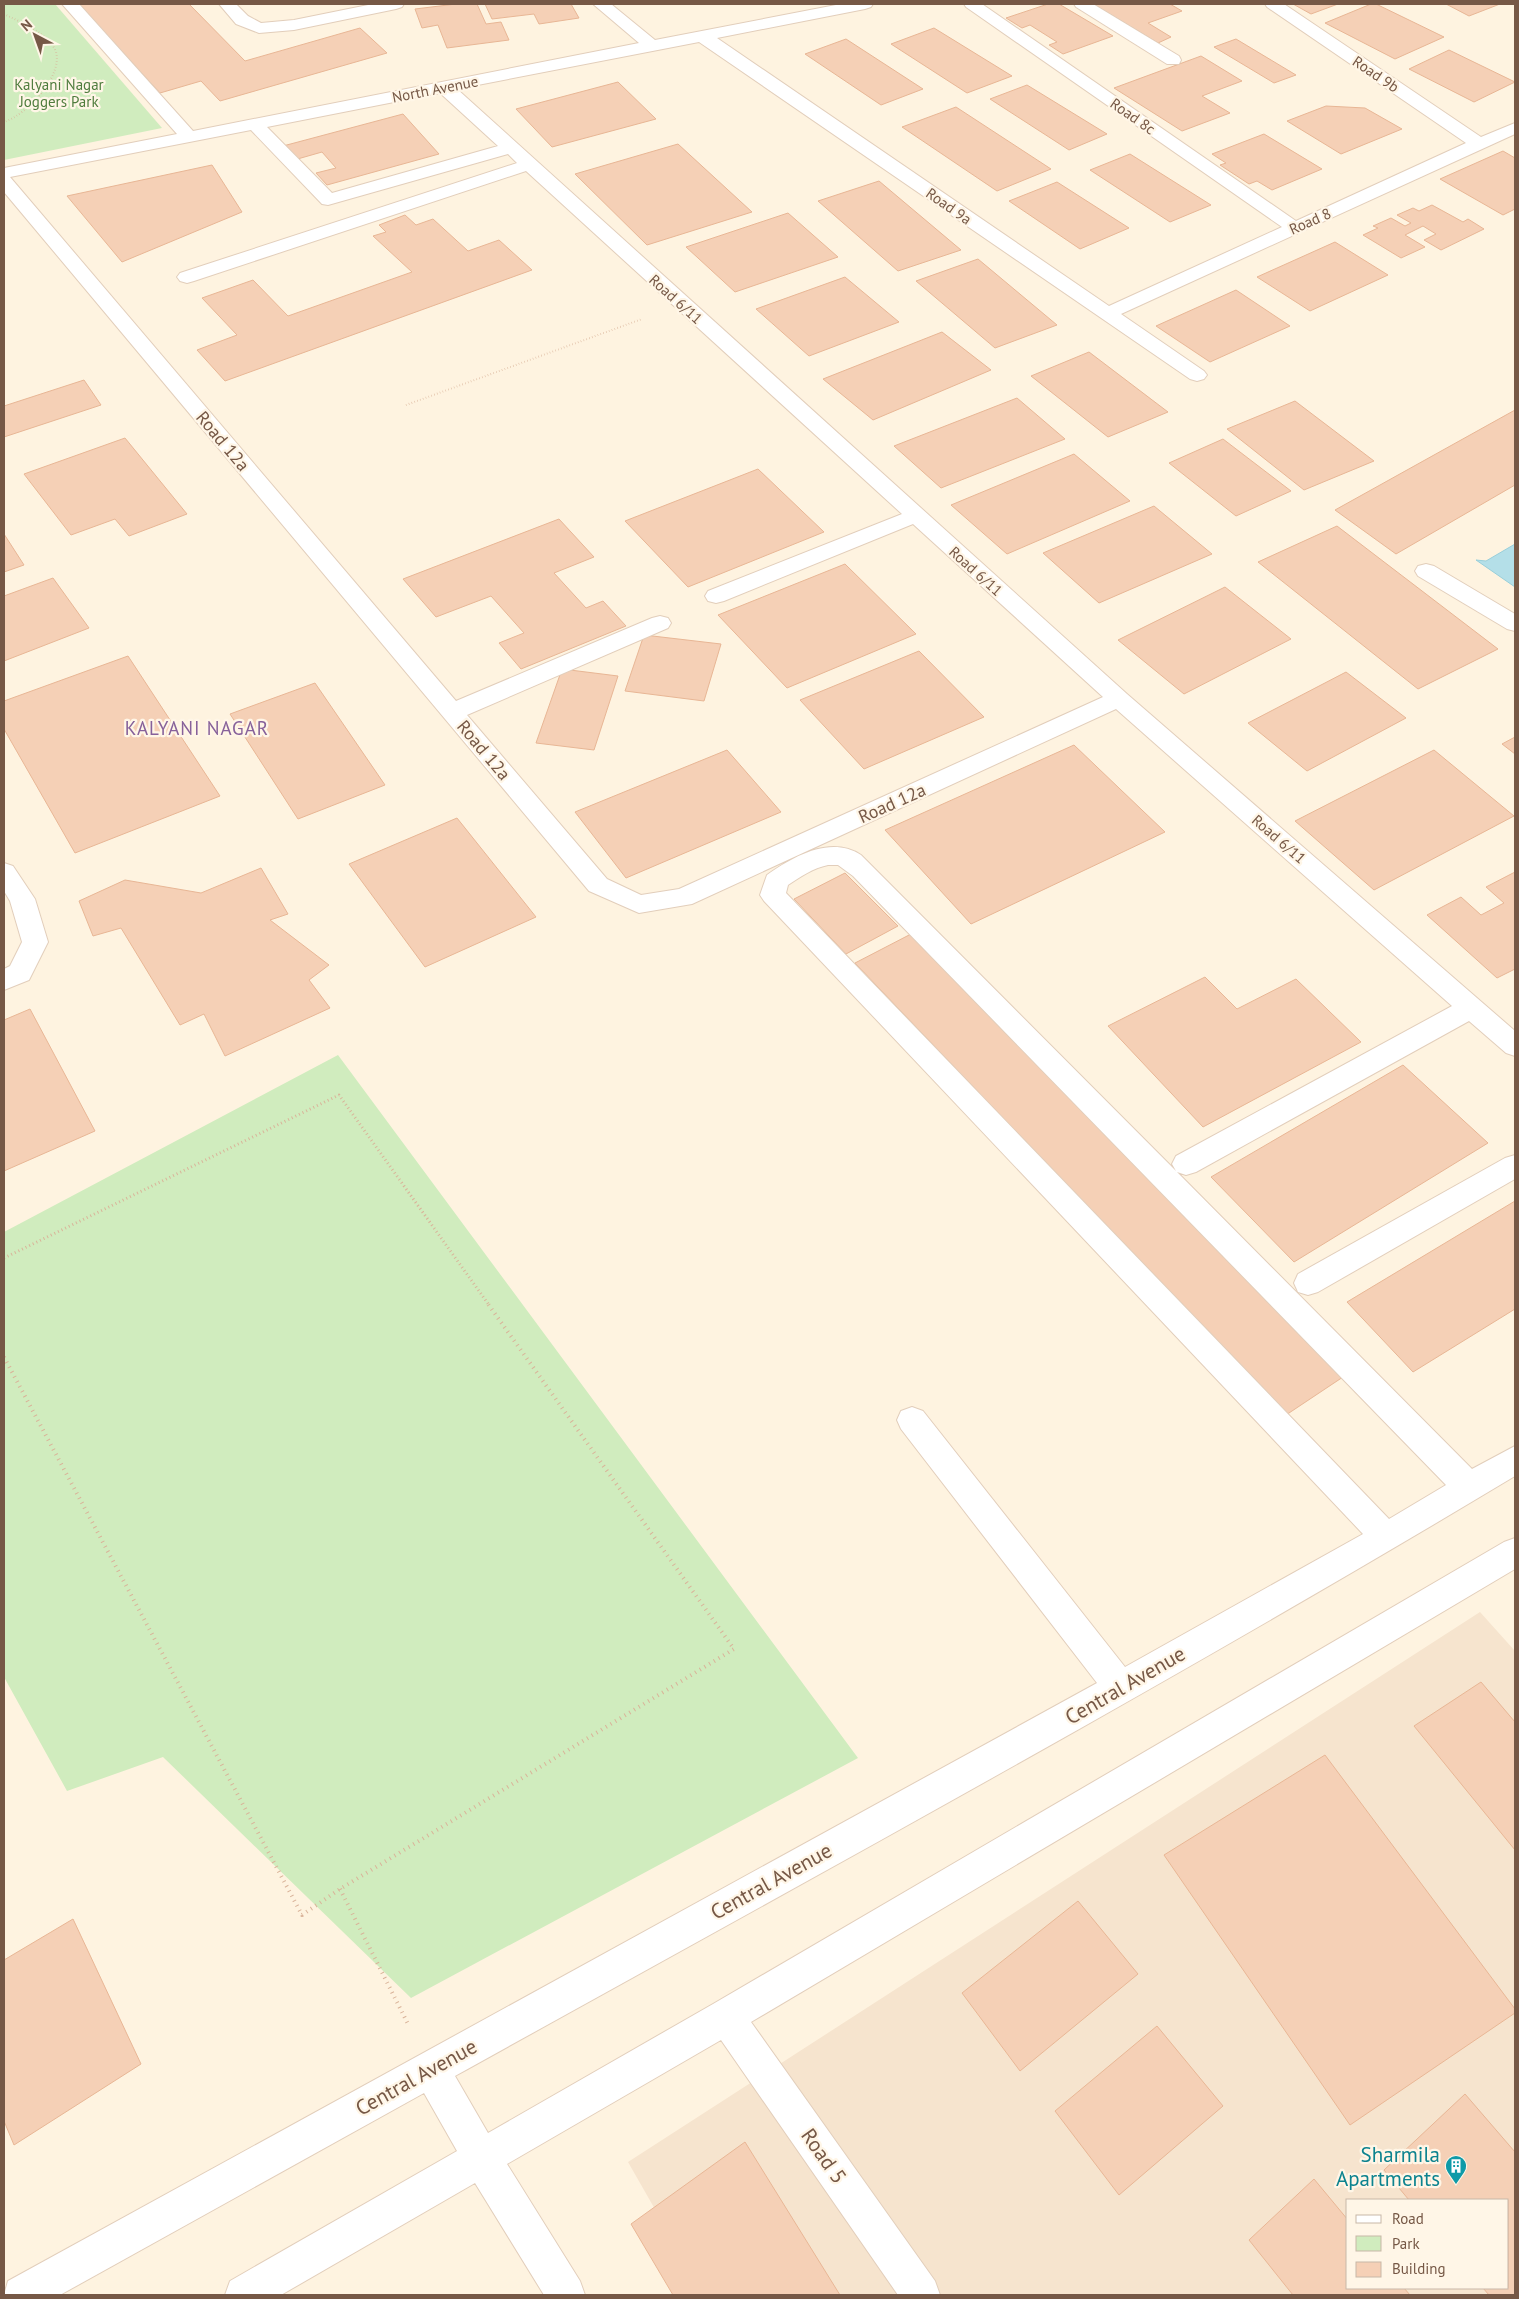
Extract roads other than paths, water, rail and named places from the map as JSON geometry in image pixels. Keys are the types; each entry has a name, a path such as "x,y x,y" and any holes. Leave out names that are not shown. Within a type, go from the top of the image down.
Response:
{"street":[{"path":"70,4 189,137"},
{"path":"227,4 242,20 260,28 294,25 396,4"},
{"path":"601,4 651,45"},
{"name":"North Avenue","path":"4,173 865,4"},
{"name":"Road 8c","path":"972,4 1295,228"},
{"path":"1082,4 1173,60"},
{"name":"Road 9b","path":"1273,4 1479,144"},
{"name":"Road 9a","path":"701,35 1197,376"},
{"name":"Road 6/11","path":"444,87 1119,700 1515,1046"},
{"path":"254,124 328,200 510,148"},
{"name":"Road 8","path":"1106,314 1515,128"},
{"path":"187,277 528,165"},
{"name":"Road 12a","path":"4,181 598,885 639,904 683,898 1119,700"},
{"path":"716,596 915,516"},
{"path":"1426,571 1515,624"},
{"path":"452,712 660,623"},
{"path":"1386,1537 773,895 776,881 794,868 826,856 845,858 862,870 1469,1486"},
{"path":"4,872 22,899 36,942 20,973 4,980"},
{"path":"1186,1164 1472,1008"},
{"path":"1308,1283 1515,1166"},
{"path":"912,1420 1120,1687"},
{"name":"Central Avenue","path":"22,2295 1120,1687 1386,1537 1515,1460"},
{"path":"244,2295 726,2017 1515,1552"},
{"name":"Road 5","path":"726,2017 921,2295"},
{"path":"431,2069 482,2159 566,2295"}],"water":[{"path":"1515,544 1515,587 1476,560 1486,561"}],"place":[{"name":"Sharmila Apartments","path":"1456,2185"}],"district":[{"name":"KALYANI NAGAR","path":"197,728"}],"park label":[{"name":"Kalyani Nagar Joggers Park","path":"59,92"}]}
